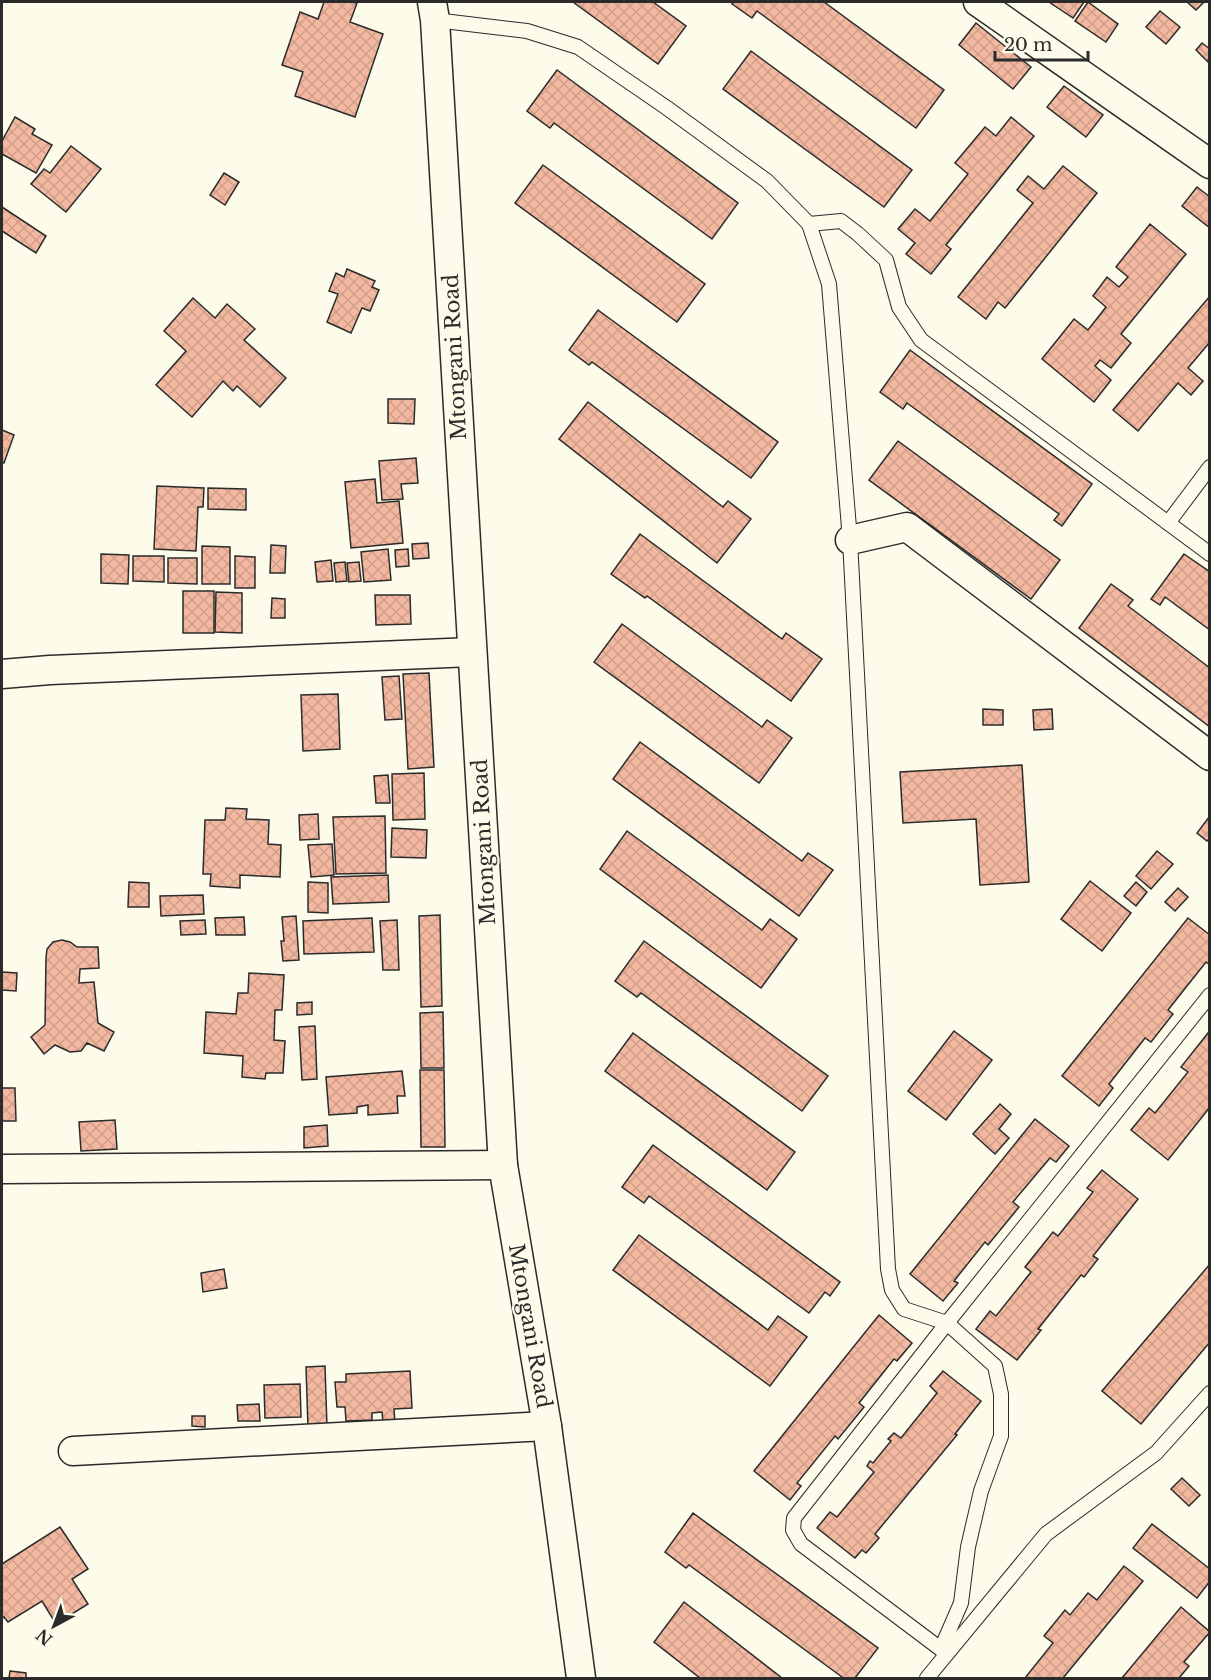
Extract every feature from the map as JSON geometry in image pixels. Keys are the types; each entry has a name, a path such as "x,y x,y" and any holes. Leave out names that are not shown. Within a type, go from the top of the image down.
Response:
{"street":[{"path":"978,2 1209,164"},
{"name":"Mtongani Road","path":"434,11 503,1165 547,1426 580,1678"},
{"path":"850,540 907,527 1209,756"},
{"path":"2,674 472,652"},
{"path":"2,1169 503,1165"},
{"path":"73,1451 547,1426"}],"lane":[{"path":"434,11 527,31 578,47 667,108 767,181 809,224 829,284 850,540 888,1269 892,1290 904,1308 947,1323 995,1366 1001,1394 1001,1436 981,1491 968,1546 961,1604 944,1651"},
{"path":"809,224 841,221 858,234 886,260 899,307 921,340 1209,554"},
{"path":"1168,523 1209,467"},
{"path":"944,1651 801,1544 793,1530 795,1518 947,1323 1209,995"},
{"path":"927,1678 944,1651 1046,1534 1156,1453 1209,1393"}],"building":[{"path":"324,2 357,3 350,22 383,34 355,117 295,96 303,72 282,65 300,12 318,19"},
{"path":"573,2 653,2 686,26 658,64"},
{"path":"734,2 824,2 944,90 916,128 757,11 752,18 732,4"},
{"path":"1049,2 1084,2 1073,18"},
{"path":"1088,2 1118,24 1106,42 1075,21"},
{"path":"1187,2 1204,2 1196,10"},
{"path":"1160,11 1180,27 1166,44 1146,27"},
{"path":"976,23 1031,67 1013,89 959,45"},
{"path":"1202,43 1210,49 1208,62 1196,50"},
{"path":"751,51 912,170 884,207 723,89"},
{"path":"557,70 738,203 712,239 554,123 550,128 527,111"},
{"path":"1064,86 1103,115 1086,137 1047,107"},
{"path":"15,117 35,129 32,134 52,145 36,173 2,154 2,141"},
{"path":"1011,117 1034,136 946,245 951,249 931,274 906,254 915,243 898,229 915,209 930,221 968,174 955,163 985,127 996,136"},
{"path":"71,146 101,169 66,212 31,184 44,169 50,173"},
{"path":"543,165 705,284 677,322 515,203"},
{"path":"1063,166 1097,193 1005,308 998,302 986,319 958,297 1033,203 1017,190 1028,176 1044,189"},
{"path":"224,173 239,182 225,205 210,195"},
{"path":"1197,187 1210,197 1210,228 1182,206"},
{"path":"2,207 46,236 36,253 2,231"},
{"path":"1150,224 1186,254 1121,334 1131,343 1111,368 1100,360 1095,366 1111,380 1094,402 1042,359 1074,319 1088,330 1106,307 1093,296 1107,277 1119,287 1128,277 1116,267"},
{"path":"347,269 375,281 372,287 379,290 370,311 362,308 351,333 327,322 338,294 329,291 336,273 344,277"},
{"path":"1210,296 1210,342 1188,368 1203,381 1191,395 1178,383 1138,431 1113,410"},
{"path":"193,298 215,318 227,304 255,329 244,340 286,378 260,407 237,386 233,391 223,381 192,417 156,385 186,351 164,331"},
{"path":"598,310 778,442 751,478 592,362 589,365 569,350"},
{"path":"910,350 1092,484 1062,526 1054,520 1059,514 907,403 903,409 880,392"},
{"path":"388,399 415,399 414,424 388,423"},
{"path":"588,402 723,507 728,501 751,519 717,563 559,439"},
{"path":"2,430 14,435 4,463 2,462"},
{"path":"898,441 1060,560 1031,599 869,480"},
{"path":"416,458 418,483 401,484 403,499 382,500 379,461"},
{"path":"375,479 377,503 399,501 403,543 351,548 345,482"},
{"path":"157,486 204,488 203,507 198,507 196,551 154,549"},
{"path":"208,488 246,489 246,510 208,509"},
{"path":"640,534 782,639 786,633 822,659 791,701 647,596 645,598 611,574"},
{"path":"428,543 429,558 413,559 412,544"},
{"path":"271,545 286,546 285,573 270,573"},
{"path":"202,546 230,547 230,584 202,584"},
{"path":"388,549 391,580 364,582 361,552"},
{"path":"408,549 409,566 396,567 395,550"},
{"path":"101,554 129,555 128,584 101,583"},
{"path":"1184,554 1210,572 1210,630 1165,597 1160,605 1151,599"},
{"path":"133,556 164,556 164,582 133,581"},
{"path":"235,556 255,557 255,588 235,588"},
{"path":"168,558 197,558 197,584 168,583"},
{"path":"331,560 333,581 317,582 315,562"},
{"path":"345,562 347,581 336,582 334,563"},
{"path":"359,562 361,581 349,582 347,563"},
{"path":"1111,584 1133,600 1128,606 1210,668 1210,727 1079,628"},
{"path":"183,591 214,591 214,633 183,633"},
{"path":"216,592 242,593 242,633 215,632"},
{"path":"375,595 410,595 411,624 376,625"},
{"path":"272,598 285,599 285,618 271,618"},
{"path":"622,624 762,727 767,720 792,738 759,783 594,662"},
{"path":"429,673 434,767 408,769 403,674"},
{"path":"399,676 402,719 385,720 382,677"},
{"path":"338,694 340,749 303,751 301,695"},
{"path":"983,709 1003,710 1003,725 983,725"},
{"path":"1052,709 1053,729 1034,730 1033,710"},
{"path":"640,742 802,861 808,853 833,870 799,916 613,779"},
{"path":"1022,765 1029,882 980,885 976,819 903,823 900,772"},
{"path":"424,773 425,819 393,820 392,774"},
{"path":"388,775 390,803 376,803 374,776"},
{"path":"226,808 247,809 246,819 269,820 268,844 281,845 280,877 240,875 240,888 210,886 211,874 203,874 205,820 225,820"},
{"path":"318,814 319,839 300,840 299,815"},
{"path":"385,816 386,873 336,874 333,817"},
{"path":"1209,817 1210,838 1207,841 1197,833"},
{"path":"392,828 427,830 426,858 391,857"},
{"path":"627,831 762,930 770,919 797,939 761,988 600,869"},
{"path":"332,844 334,875 311,877 308,845"},
{"path":"1157,851 1173,864 1151,889 1136,876"},
{"path":"388,875 389,902 333,904 331,877"},
{"path":"1090,881 1131,913 1102,951 1061,919"},
{"path":"129,882 149,883 149,907 128,907"},
{"path":"308,882 328,883 328,913 308,912"},
{"path":"1136,882 1147,892 1136,906 1124,896"},
{"path":"1178,888 1188,897 1175,911 1165,902"},
{"path":"203,895 204,914 161,916 160,896"},
{"path":"440,915 442,1006 421,1007 419,916"},
{"path":"296,916 299,960 283,961 282,917"},
{"path":"244,917 245,935 216,935 215,918"},
{"path":"372,918 374,952 304,954 303,921"},
{"path":"1188,918 1210,935 1210,965 1206,962 1168,1010 1173,1014 1151,1042 1145,1038 1109,1084 1113,1088 1099,1106 1062,1076"},
{"path":"205,920 206,934 181,935 180,921"},
{"path":"397,920 399,970 383,970 380,921"},
{"path":"62,940 77,947 98,947 99,968 80,969 79,983 94,982 98,1023 114,1032 104,1051 87,1043 81,1051 70,1052 55,1045 44,1054 31,1037 45,1025 47,949 53,942"},
{"path":"644,941 828,1076 802,1111 641,993 637,997 615,981"},
{"path":"2,972 17,973 16,991 2,990"},
{"path":"249,973 284,975 282,1010 275,1010 274,1040 285,1041 283,1073 266,1073 265,1079 242,1077 243,1056 204,1053 206,1012 236,1014 238,993 248,993"},
{"path":"312,1002 312,1014 297,1015 297,1003"},
{"path":"443,1012 444,1068 421,1068 420,1013"},
{"path":"315,1026 317,1079 302,1080 299,1027"},
{"path":"954,1031 992,1060 946,1120 908,1091"},
{"path":"633,1033 795,1152 767,1190 605,1071"},
{"path":"1208,1033 1210,1034 1210,1107 1168,1160 1131,1130 1149,1108 1155,1113 1188,1072 1181,1067"},
{"path":"420,1070 444,1070 445,1147 421,1147"},
{"path":"402,1071 405,1096 397,1096 398,1113 368,1115 368,1105 357,1107 357,1113 329,1115 326,1077"},
{"path":"2,1088 15,1088 16,1121 2,1121"},
{"path":"1000,1104 1011,1114 999,1129 1009,1138 995,1154 973,1134"},
{"path":"1035,1119 1069,1146 1056,1162 1050,1158 1013,1202 1019,1207 988,1245 985,1242 954,1281 958,1283 943,1301 910,1274"},
{"path":"115,1120 117,1149 81,1151 79,1122"},
{"path":"327,1125 328,1146 304,1148 304,1127"},
{"path":"653,1145 840,1282 830,1296 825,1292 809,1313 649,1196 644,1203 622,1187"},
{"path":"1102,1170 1138,1199 1093,1256 1098,1259 1084,1277 1081,1275 1038,1329 1041,1330 1017,1360 976,1329 990,1311 996,1316 1031,1272 1025,1267 1053,1232 1058,1236 1093,1192 1087,1188"},
{"path":"639,1235 768,1330 778,1316 807,1337 770,1386 613,1270"},
{"path":"1210,1264 1210,1342 1141,1424 1102,1391"},
{"path":"224,1269 227,1288 203,1292 201,1273"},
{"path":"879,1315 912,1343 897,1361 894,1359 859,1403 864,1407 838,1439 835,1436 797,1483 801,1486 790,1500 754,1471"},
{"path":"325,1366 327,1427 308,1427 306,1367"},
{"path":"410,1371 412,1408 394,1409 395,1423 383,1423 382,1412 372,1413 372,1420 346,1421 345,1407 337,1407 335,1382 346,1382 346,1374"},
{"path":"943,1371 981,1401 955,1434 957,1435 875,1534 879,1538 866,1553 862,1550 855,1558 817,1528 830,1512 837,1517 874,1472 867,1466 870,1461 873,1463 891,1441 888,1439 894,1433 901,1438 937,1393 930,1386"},
{"path":"300,1384 301,1417 265,1418 264,1385"},
{"path":"259,1404 260,1421 238,1421 237,1405"},
{"path":"192,1416 205,1416 205,1427 192,1426"},
{"path":"1182,1478 1200,1495 1189,1506 1171,1489"},
{"path":"693,1513 878,1648 855,1678 841,1678 689,1565 686,1568 665,1552"},
{"path":"1152,1524 1210,1569 1210,1581 1197,1598 1133,1548"},
{"path":"60,1527 88,1569 72,1579 88,1604 56,1624 42,1601 8,1622 4,1617 2,1618 2,1564"},
{"path":"1124,1566 1143,1581 1063,1678 1025,1678 1053,1643 1044,1636 1065,1610 1070,1615 1088,1593 1097,1600"},
{"path":"684,1602 782,1678 700,1678 654,1642"},
{"path":"1181,1607 1210,1632 1184,1662 1189,1666 1179,1678 1122,1678"},
{"path":"10,1671 26,1673 26,1678 9,1678"}]}
